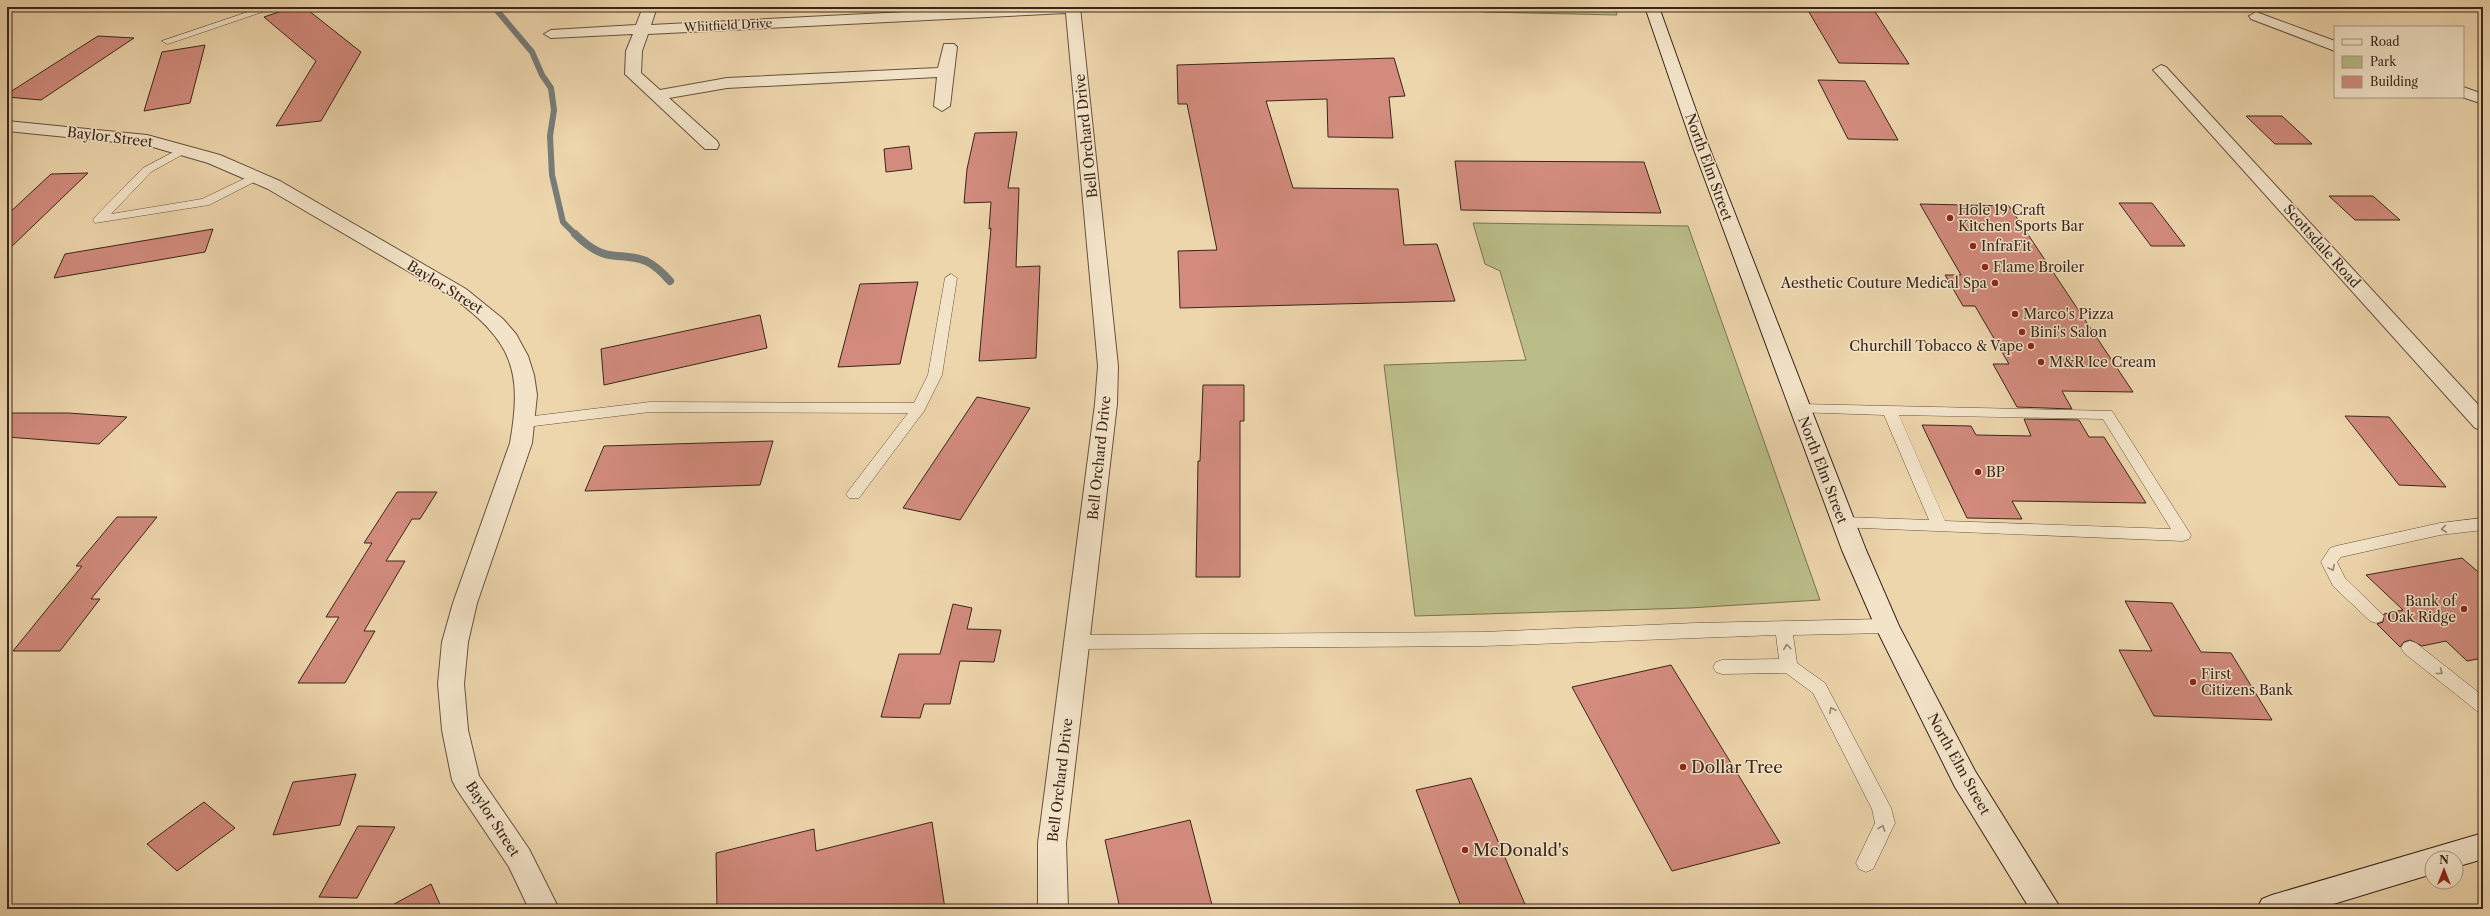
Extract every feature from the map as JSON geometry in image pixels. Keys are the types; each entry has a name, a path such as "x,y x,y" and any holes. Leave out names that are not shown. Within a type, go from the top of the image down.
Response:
{"street":[{"path":"650,7 634,51 633,74 658,95 711,145"},
{"name":"Whitfield Drive","path":"550,34 1073,7"},
{"name":"Bell Orchard Drive","path":"1053,909 1052,843 1106,404 1108,366 1073,7"},
{"name":"North Elm Street","path":"1652,7 1701,147 1800,409 1844,524 1887,626 1965,779 2046,909"},
{"path":"2256,16 2334,46"},
{"path":"942,106 949,47"},
{"name":"Scottsdale Road","path":"2161,70 2483,423"},
{"path":"658,95 727,83 946,72"},
{"path":"2464,92 2483,99"},
{"name":"Baylor Street","path":"7,126 147,140 214,159 256,178 354,231 481,308 500,325 513,343 521,364 526,392 526,422 521,443 465,603 455,642 451,684 455,730 466,780 519,858 544,909"},
{"path":"2464,852 2483,846"},
{"path":"2272,909 2424,863"}],"lane":[{"path":"167,40 263,10"},
{"path":"183,150 147,170 99,220 205,202 256,178"},
{"path":"854,494 919,408 935,375 951,278"},
{"path":"526,422 650,407 919,408"},
{"path":"1800,409 2107,414 2183,535 1844,524"},
{"path":"1889,410 1940,527"},
{"path":"2376,616 2339,582 2329,562 2336,552 2433,530 2483,524"},
{"path":"1077,642 1484,640 1784,628 1887,626"},
{"path":"1784,628 1789,666"},
{"path":"2410,648 2483,706"},
{"path":"1722,667 1789,666 1819,688 1881,808 1885,823 1866,863"}],"green space":[{"path":"1483,7 1615,7 1617,15 1484,12"},
{"path":"1473,223 1688,226 1820,600 1689,608 1415,616 1384,365 1526,360 1500,271 1485,264"}],"building":[{"path":"294,7 304,7 361,52 321,121 276,126 316,61 264,17"},
{"path":"1806,7 1872,7 1909,64 1839,63"},
{"path":"98,36 134,38 41,100 7,97 7,94"},
{"path":"205,45 190,103 144,111 162,52"},
{"path":"1394,58 1405,96 1389,97 1393,138 1328,137 1327,99 1266,101 1293,188 1398,189 1404,245 1437,244 1455,301 1180,308 1178,251 1217,250 1187,104 1178,104 1177,65"},
{"path":"1818,80 1865,81 1898,140 1848,139"},
{"path":"2246,116 2282,116 2312,144 2275,144"},
{"path":"1017,132 1008,188 1019,188 1016,267 1040,266 1036,358 979,361 991,228 989,229 991,202 964,203 967,169 975,133"},
{"path":"909,146 912,169 886,172 884,149"},
{"path":"1455,161 1644,162 1661,213 1461,210"},
{"path":"88,173 7,251 7,215 51,174"},
{"path":"2329,196 2373,196 2400,220 2355,220"},
{"path":"2119,203 2152,203 2185,246 2151,246"},
{"path":"1920,204 2009,206 2133,392 2062,391 2072,409 2017,407 1993,364 2009,364 1975,306 1963,306 1945,275 1961,275"},
{"path":"213,229 205,252 54,278 65,254"},
{"path":"918,282 900,364 838,367 860,284"},
{"path":"760,315 767,348 604,385 601,349"},
{"path":"1203,385 1244,385 1244,421 1240,421 1240,577 1196,577 1198,461 1200,461"},
{"path":"977,397 1030,408 960,520 903,508"},
{"path":"7,413 68,413 127,417 99,444 7,437"},
{"path":"2345,416 2389,417 2446,487 2399,485"},
{"path":"2024,419 2079,420 2089,437 2104,437 2146,503 2012,501 2022,519 1967,518 1922,425 1971,426 1976,435 2031,436"},
{"path":"773,441 760,485 585,491 604,446"},
{"path":"397,492 437,492 420,519 412,519 386,561 405,561 364,631 375,631 345,683 298,683 339,617 326,617 372,543 364,543"},
{"path":"117,517 157,517 91,599 100,599 60,651 13,651 82,566 76,566"},
{"path":"2462,558 2483,576 2483,658 2467,661 2446,641 2422,646 2410,640 2404,642 2400,647 2377,624 2383,622 2384,614 2403,610 2366,575"},
{"path":"2125,601 2172,603 2201,652 2231,653 2272,720 2154,716 2119,650 2152,651"},
{"path":"953,604 972,608 967,629 1001,630 994,662 960,661 950,704 924,704 920,718 881,717 899,654 940,654"},
{"path":"1671,665 1780,843 1672,871 1572,687"},
{"path":"356,774 340,825 273,835 293,782"},
{"path":"1471,778 1527,909 1462,909 1416,790"},
{"path":"204,802 235,828 177,871 147,844"},
{"path":"1190,820 1213,909 1120,909 1105,840"},
{"path":"932,822 945,909 717,909 716,853 814,829 816,851"},
{"path":"358,826 395,827 357,898 319,897"},
{"path":"431,884 442,909 385,909"}],"waterway":[{"path":"494,7 532,52 542,75 551,88 554,110 550,136 552,175 563,222 582,241 600,252 614,256 632,257 646,261 653,265 670,281"}],"place":[{"name":"Hole 19 Craft Kitchen Sports Bar","path":"1950,218"},
{"name":"InfraFit","path":"1973,246"},
{"name":"Flame Broiler","path":"1985,267"},
{"name":"Aesthetic Couture Medical Spa","path":"1995,283"},
{"name":"Marco's Pizza","path":"2015,314"},
{"name":"Bini's Salon","path":"2022,332"},
{"name":"Churchill Tobacco & Vape","path":"2031,346"},
{"name":"M&R Ice Cream","path":"2041,362"},
{"name":"BP","path":"1978,472"},
{"name":"Bank of Oak Ridge","path":"2464,609"},
{"name":"First Citizens Bank","path":"2193,682"},
{"name":"Dollar Tree","path":"1683,767"},
{"name":"McDonald's","path":"1465,850"}]}
